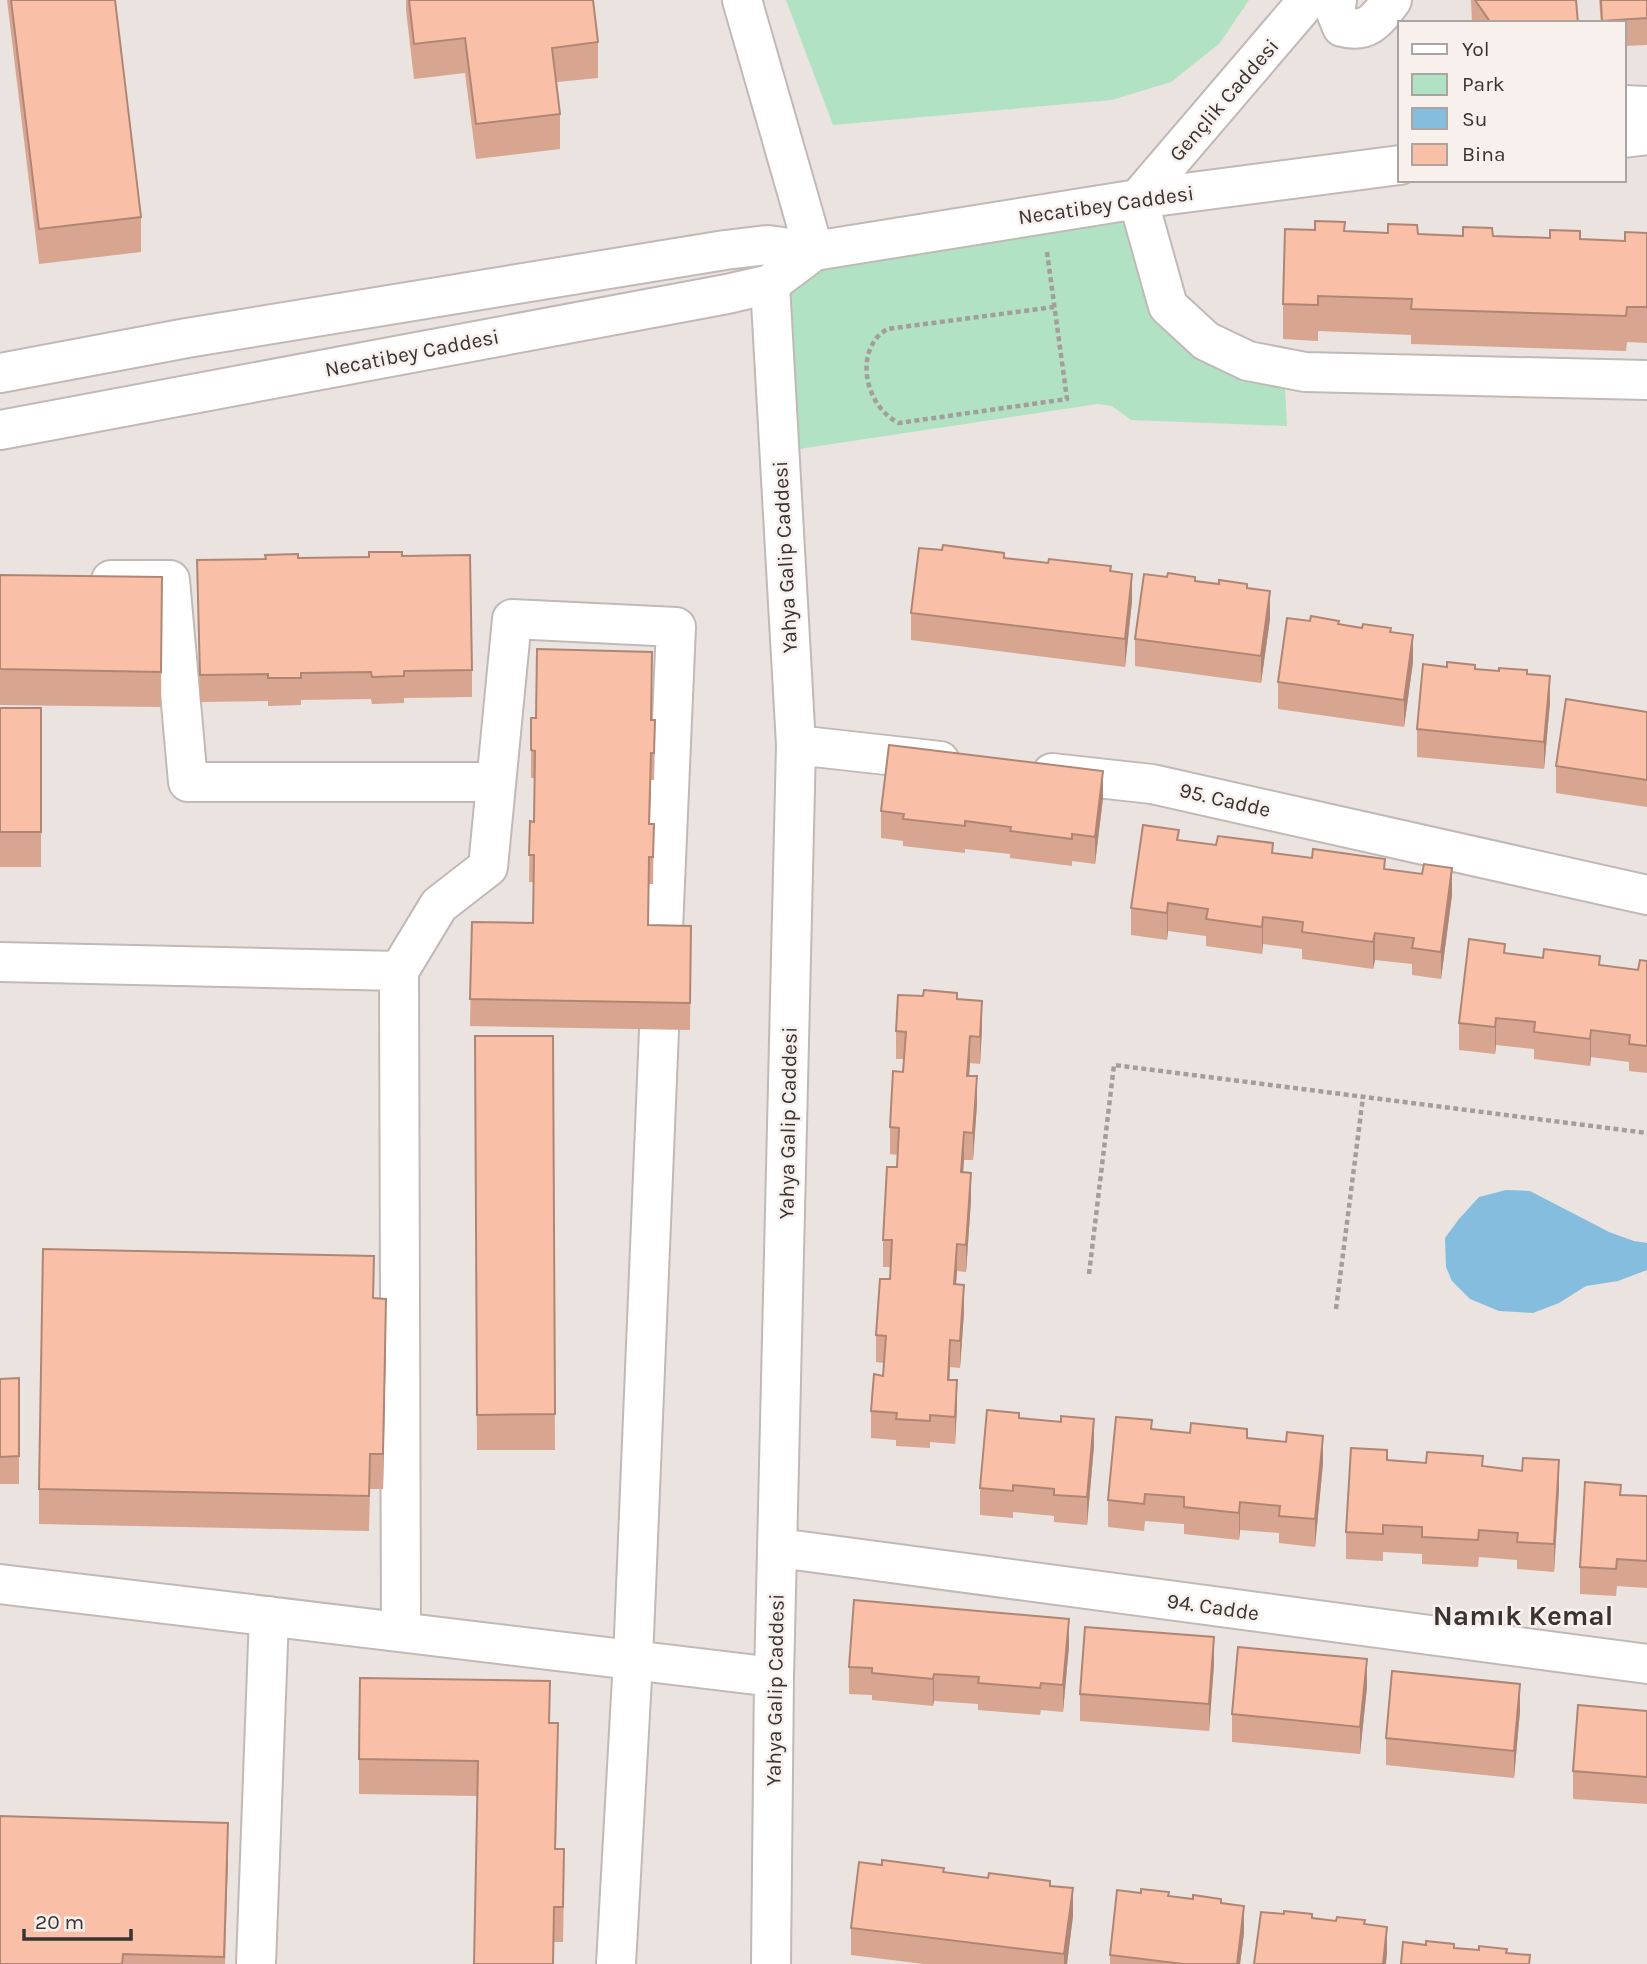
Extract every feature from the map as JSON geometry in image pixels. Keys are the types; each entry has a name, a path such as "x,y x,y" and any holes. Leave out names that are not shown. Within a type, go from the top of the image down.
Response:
{"street":[{"path":"742,0 814,251"},
{"name":"Gençlik Caddesi","path":"1138,199 1308,0"},
{"path":"1337,0 1335,10 1342,27 1357,31 1371,25 1392,0"},
{"path":"1408,21 1411,0"},
{"path":"1626,105 1647,106"},
{"path":"1626,138 1647,135"},
{"name":"Necatibey Caddesi","path":"0,373 187,338 725,250 768,245 814,251 1138,199 1398,165"},
{"path":"1138,199 1168,306 1206,341 1248,361 1305,372 1647,380"},
{"name":"Necatibey Caddesi","path":"0,430 727,294 770,284 814,251"},
{"name":"Yahya Galip Caddesi","path":"770,284 796,745 774,1677 771,1964"},
{"path":"79,581 170,580 188,782 496,782"},
{"path":"401,1632 399,971 439,905 488,867 512,619 676,627 663,953"},
{"path":"796,745 974,765"},
{"name":"95. Cadde","path":"1015,769 1152,784 1647,895"},
{"path":"0,962 399,971"},
{"path":"616,1964 659,1030"},
{"name":"94. Cadde","path":"779,1548 1647,1664"},
{"path":"0,1584 774,1677"},
{"path":"256,1964 269,1616"}],"path":[{"path":"1042,214 1067,399 899,423 886,417 877,405 871,391 867,363 869,350 876,338 887,329 1054,307"},
{"path":"1089,1274 1114,1065 1647,1133"},
{"path":"1336,1309 1363,1097"}],"green space":[{"path":"786,0 1249,0 1219,44 1171,82 1112,100 833,125"},
{"path":"1138,199 1168,306 1284,368 1287,426 1131,420 1112,406 1098,404 779,452 770,284 814,251"}],"water":[{"path":"1506,1190 1530,1191 1609,1232 1647,1243 1647,1270 1618,1281 1586,1286 1559,1303 1533,1313 1499,1311 1470,1299 1452,1281 1446,1267 1445,1238 1479,1197"}],"building":[{"path":"11,0 115,0 141,217 39,229"},
{"path":"409,0 593,0 598,42 552,48 560,114 476,124 465,38 414,44"},
{"path":"1475,0 1576,0 1578,21 1490,21"},
{"path":"1601,0 1647,0 1647,18 1602,21"},
{"path":"1315,221 1345,222 1344,231 1388,233 1388,224 1417,225 1418,234 1463,236 1463,227 1492,228 1493,236 1550,238 1550,230 1580,231 1580,239 1625,241 1625,232 1647,233 1647,307 1627,307 1626,316 1411,309 1412,299 1318,296 1318,305 1283,304 1285,229 1315,230"},
{"path":"943,545 1004,553 1004,558 1048,563 1049,559 1111,566 1110,571 1132,574 1125,639 911,613 919,548 942,550"},
{"path":"369,552 402,552 402,556 470,555 472,670 404,671 404,676 372,677 371,672 301,673 301,678 268,678 268,674 200,675 197,560 266,559 265,555 298,554 298,558 369,557"},
{"path":"1168,573 1195,577 1195,581 1219,584 1219,580 1270,591 1261,656 1135,639 1144,574 1167,577"},
{"path":"0,575 162,577 161,672 0,669"},
{"path":"1311,616 1339,621 1338,624 1362,628 1363,624 1391,628 1390,632 1413,635 1404,700 1278,682 1287,618 1310,621"},
{"path":"537,649 652,652 651,720 655,720 649,824 654,824 653,857 649,857 648,925 691,926 690,1003 470,999 472,922 533,923 534,855 529,855 530,821 534,822 535,751 531,750 531,718 536,718"},
{"path":"1447,662 1475,665 1475,669 1527,670 1527,674 1550,676 1544,742 1417,729 1423,664 1447,667"},
{"path":"1566,699 1647,712 1647,780 1556,766"},
{"path":"0,708 41,708 41,832 0,832"},
{"path":"889,745 1103,771 1095,837 1072,834 1072,839 1010,831 1011,827 965,821 965,826 903,819 904,814 881,811"},
{"path":"1143,825 1179,830 1177,840 1216,845 1218,836 1273,843 1272,853 1312,858 1313,849 1385,859 1384,869 1422,874 1424,864 1452,868 1441,952 1412,948 1414,938 1375,933 1373,942 1302,932 1303,922 1263,917 1262,927 1206,919 1208,909 1168,903 1167,913 1131,908"},
{"path":"1469,939 1505,944 1504,953 1543,958 1544,949 1600,956 1599,965 1638,970 1640,960 1647,961 1647,1046 1629,1044 1630,1035 1591,1030 1590,1039 1534,1032 1535,1022 1496,1018 1495,1027 1459,1023"},
{"path":"924,990 957,993 957,999 982,1001 980,1037 970,1036 967,1076 977,1076 973,1133 964,1132 961,1172 971,1173 966,1245 957,1244 954,1284 964,1285 960,1341 950,1340 948,1380 957,1380 955,1417 930,1415 930,1421 896,1419 897,1413 871,1411 874,1374 883,1376 886,1336 876,1335 880,1279 890,1279 892,1240 883,1240 887,1167 897,1167 899,1128 890,1127 893,1071 903,1072 906,1032 896,1031 898,995 923,996"},
{"path":"475,1036 553,1036 555,1414 477,1415"},
{"path":"43,1249 374,1256 373,1298 386,1299 383,1454 370,1454 369,1496 39,1489"},
{"path":"19,1378 19,1456 0,1457 0,1379"},
{"path":"987,1410 1019,1413 1019,1418 1061,1422 1061,1416 1094,1419 1087,1497 1054,1495 1054,1489 1013,1485 1013,1491 980,1488"},
{"path":"1116,1417 1152,1420 1151,1429 1190,1433 1191,1423 1247,1429 1247,1438 1286,1442 1287,1432 1323,1436 1315,1519 1279,1516 1280,1506 1240,1502 1239,1513 1184,1507 1184,1497 1145,1494 1144,1504 1108,1500"},
{"path":"1351,1448 1387,1450 1387,1460 1426,1463 1427,1452 1483,1456 1482,1466 1522,1471 1523,1458 1559,1460 1554,1544 1517,1542 1518,1533 1479,1530 1478,1540 1422,1537 1422,1527 1383,1525 1383,1534 1346,1532"},
{"path":"1585,1482 1621,1485 1620,1495 1647,1496 1647,1561 1617,1559 1616,1569 1580,1567"},
{"path":"854,1600 1069,1619 1063,1685 1041,1683 1040,1688 978,1683 979,1677 934,1674 933,1679 872,1673 872,1668 849,1667"},
{"path":"1085,1627 1214,1637 1209,1704 1080,1694"},
{"path":"1238,1647 1367,1659 1360,1727 1232,1714"},
{"path":"1392,1671 1520,1684 1514,1751 1386,1738"},
{"path":"360,1678 550,1681 549,1723 558,1723 555,1849 564,1849 563,1907 554,1907 553,1964 474,1964 478,1761 359,1759"},
{"path":"1578,1705 1647,1711 1647,1777 1573,1771"},
{"path":"0,1816 228,1823 224,1957 123,1954 122,1964 0,1964"},
{"path":"882,1860 944,1868 943,1872 988,1878 989,1873 1050,1881 1050,1886 1073,1888 1064,1954 851,1928 859,1862 882,1865"},
{"path":"1141,1889 1169,1892 1168,1896 1193,1899 1193,1895 1221,1899 1221,1903 1244,1906 1237,1964 1183,1964 1110,1955 1117,1890 1141,1893"},
{"path":"1284,1911 1312,1914 1312,1918 1336,1921 1337,1917 1365,1920 1364,1924 1387,1927 1383,1964 1254,1964 1261,1912 1284,1914"},
{"path":"1426,1941 1454,1944 1454,1948 1479,1950 1479,1946 1507,1949 1506,1953 1530,1955 1529,1964 1401,1964 1403,1942 1426,1945"}],"district":[{"name":"Namık Kemal","path":"1523,1615"}]}
